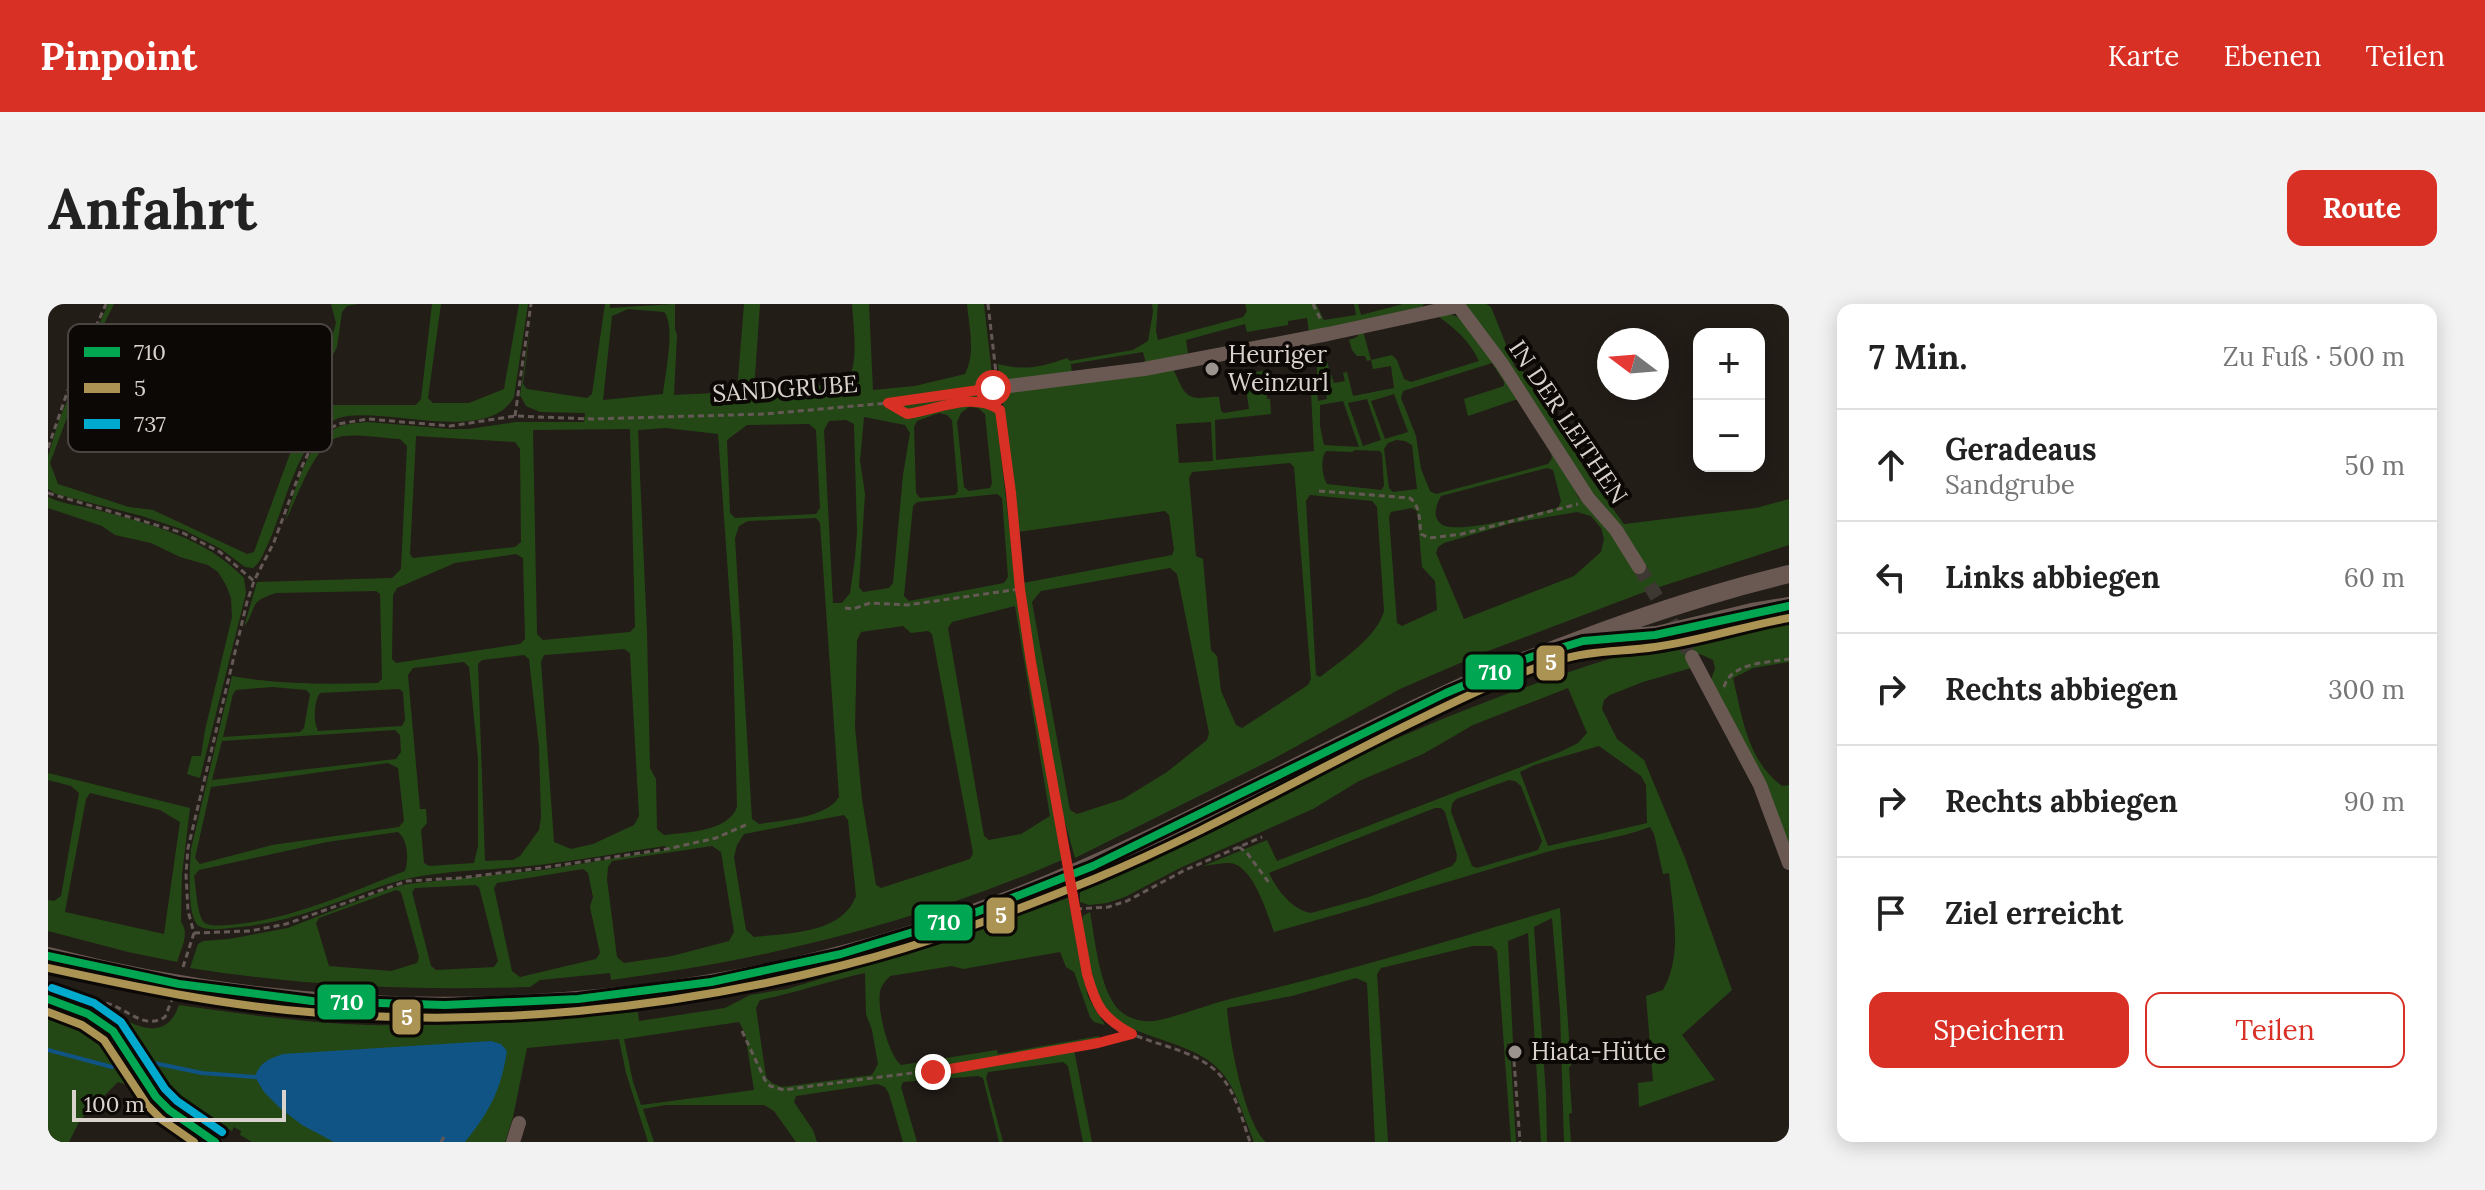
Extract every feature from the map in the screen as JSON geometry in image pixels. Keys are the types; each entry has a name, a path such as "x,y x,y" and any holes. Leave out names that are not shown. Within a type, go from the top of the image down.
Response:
{"main road":[{"path":"48,956 156,980 243,993 430,1005 637,993 702,984 835,956 948,922 1095,865 1441,696 1523,661 1686,602 1786,574"},
{"path":"1576,642 1657,635 1789,606"}],"street":[{"path":"996,388 1144,369 1328,334 1457,305"},
{"name":"IN DER LEITHEN","path":"1457,305 1502,364 1588,498 1616,530 1639,567"},
{"path":"1692,657 1760,785 1789,863"},
{"path":"48,999 88,1014 113,1031 156,1097 169,1110 215,1142"},
{"path":"513,1142 519,1123"}],"path":[{"path":"97,324 106,304"},
{"path":"515,416 531,304"},
{"path":"988,304 1020,589 1067,863"},
{"path":"1313,304 1328,334"},
{"name":"SANDGRUBE","path":"332,427 368,419 450,426 515,416 592,419 765,414 888,403 996,388"},
{"path":"48,448 68,390"},
{"path":"888,403 907,414 975,401 990,403 1000,410"},
{"name":"SANDGRUBE","path":"194,933 188,911 186,874 195,814 254,581 274,542 309,452"},
{"path":"1319,491 1410,498 1416,502 1421,534 1429,538 1462,534 1567,509 1588,498"},
{"path":"48,493 183,533 220,552 254,581"},
{"path":"845,608 853,609 870,603 907,605 1020,589"},
{"path":"1724,683 1727,677 1739,670 1789,659"},
{"path":"191,942 194,933 250,931 286,924 407,881 514,871 667,849 716,838 748,824"},
{"path":"1076,909 1108,907 1127,901 1183,871 1262,837"},
{"path":"1239,847 1270,884"},
{"path":"1070,878 1087,974 1101,1012 1115,1025 1132,1034 1184,1051 1209,1065 1224,1080 1234,1098 1250,1142"},
{"path":"88,1014 98,1002 112,1004 133,1017 152,1022 165,1017 169,1010"},
{"path":"742,1031 765,1080 770,1086 784,1090 933,1072 1098,1043 1132,1034"},
{"path":"1514,1061 1520,1142"}],"green space":[{"path":"108,304 114,304 104,324 100,324"},
{"path":"331,304 358,304 347,306 342,312 337,347 332,357 336,323"},
{"path":"432,304 441,304 428,398 433,403 469,403 504,389 519,304 528,304 514,397 501,411 482,419 459,422 358,415 332,422 332,405 416,405 421,399"},
{"path":"605,304 610,304 610,308 675,304 674,395 737,392 744,304 760,304 754,390 759,395 846,381 854,355 852,304 869,304 873,390 915,386 965,374 971,349 967,304 984,304 1016,588 1062,860 953,902 841,936 727,962 611,980 610,973 540,980 530,987 402,987 317,983 190,968 198,944 203,941 288,928 407,884 542,870 667,850 665,846 539,865 419,876 307,913 249,926 206,929 199,926 192,912 191,849 232,676 305,683 378,683 382,679 380,594 376,591 276,593 257,602 244,627 257,582 392,578 401,569 407,446 400,439 372,436 343,436 332,441 332,431 348,424 368,422 468,429 516,422 584,422 585,413 540,412 526,406 520,395 531,322 523,384 527,389 587,398 592,394","holes":["628,309 664,312 669,339 663,394 603,400 612,316","969,407 978,408 985,414 992,483 990,488 969,491 964,487 957,422 961,413","939,413 947,415 952,420 958,491 955,495 920,498 916,493 914,427 917,421","864,417 905,425 910,433 893,583 889,588 863,592 859,587 865,494 860,461","846,420 854,424 857,532 850,593 842,603 833,603 824,430 829,421","809,424 816,430 820,508 816,514 735,518 730,513 727,440 747,425","666,428 718,434 733,643 737,807 725,822 716,826 664,835 657,829 656,779 650,768 638,430","630,429 635,627 630,632 543,640 537,634 533,430","416,436 515,442 520,449 521,542 515,547 413,558 410,554","997,494 1002,498 1008,577 1004,583 909,601 904,596 913,506 917,502","816,518 820,523 839,797 825,810 803,817 759,824 752,819 735,538 739,526 748,521","516,554 523,558 525,639 520,644 396,663 392,659 393,595 397,588 455,563","1015,606 1050,816 1021,834 989,840 984,836 948,628 952,622","903,626 911,633 928,631 932,634 973,853 970,859 881,888 876,885 862,799 855,727 857,640 861,632","624,649 630,653 639,816 634,825 593,844 571,849 554,842 541,662 544,655","524,655 529,659 539,747 539,830 520,856 513,860 485,861 478,664 482,660","464,662 469,667 478,759 478,846 474,863 429,866 424,863 421,830 427,823 426,809 420,809 408,675 413,668","272,687 306,690 310,694 304,728 300,732 223,737 236,690","399,689 403,692 405,720 402,726 318,731 315,717 320,693","395,730 400,735 401,752 396,759 212,780 222,741","388,763 398,768 404,821 399,827 272,845 200,864 195,858 211,787","844,815 848,820 856,896 849,909 827,925 754,937 746,930 734,857 744,834","398,832 407,850 405,871 275,918 229,925 211,925 202,920 194,876 199,870 327,842","712,846 721,852 734,932 729,941 672,956 624,963 617,957 607,879 612,861","583,869 588,873 593,897 590,907 600,953 596,959 520,977 512,971 494,888 497,883","479,887 498,961 494,967 436,970 431,966 412,892 415,888","396,890 401,892 419,957 417,963 391,971 329,966 316,923 319,918"]},
{"path":"1152,304 1158,304 1158,340 1243,317 1247,311 1245,304 1316,304 1324,320 1356,315 1354,304 1358,304 1361,315 1403,304 1424,304 1422,307 1309,332 1307,318 1288,321 1288,325 1247,332 1245,324 1186,340 1188,353 1146,364 1143,352 1071,364 1072,373 1000,383 998,364 1033,367 1067,358 1070,361 1133,350 1148,341"},
{"path":"1463,304 1486,304 1491,307 1515,367 1530,376 1589,476 1624,524 1756,508 1789,499 1789,545 1647,591 1488,651 1400,689 1275,758 1075,858 1062,812 1023,583 1172,555 1169,515 1165,511 1018,532 1001,389 1173,369 1189,395 1219,397 1224,413 1249,409 1244,375 1266,370 1271,414 1215,420 1216,460 1314,451 1311,392 1317,391 1318,401 1327,399 1325,385 1317,386 1317,364 1327,362 1334,383 1345,381 1343,373 1347,372 1353,396 1394,388 1391,366 1373,369 1371,360 1392,355 1404,379 1411,382 1479,361 1461,335 1436,315 1448,314 1465,322 1473,331 1563,465 1584,503 1590,494","holes":["1492,363 1504,386 1464,399 1468,416 1518,399 1552,458 1548,464 1436,494 1430,491 1421,469 1416,436 1401,398 1403,391","1394,394 1408,432 1385,439 1371,401","1367,399 1381,440 1363,446 1348,403","1343,401 1359,447 1324,445 1320,405","1211,422 1213,461 1179,463 1176,424","1405,441 1412,445 1417,489 1393,492 1389,488 1384,449 1388,443","1326,451 1380,451 1384,486 1381,490 1327,484 1322,468","1290,463 1294,467 1311,679 1308,685 1242,728 1236,725 1221,691 1217,656 1211,650 1203,559 1196,556 1189,478 1192,472","1547,468 1553,470 1561,501 1558,508 1463,527 1441,524 1436,514 1441,496","1310,495 1372,501 1377,507 1384,611 1367,639 1320,677 1316,675 1306,501","1412,508 1417,511 1422,567 1435,581 1437,610 1402,626 1397,623 1389,517 1391,512","1577,512 1591,516 1601,528 1604,539 1601,552 1574,576 1464,619 1436,553 1438,547 1512,523","1170,568 1177,574 1209,733 1207,740 1167,772 1123,799 1077,814 1070,810 1032,602 1041,591"]},
{"path":"1363,331 1371,360 1367,361 1365,356 1357,356 1349,340"},
{"path":"68,399 68,415 50,463 58,484 129,507 153,510 247,554 254,552 291,452 305,452 259,562 253,568 245,567 221,549 184,530 56,494 48,489 48,456"},
{"path":"312,452 320,452 285,521 303,469"},
{"path":"48,497 175,534 212,552 244,578 246,593 200,778 187,774 192,756 201,756 232,617 231,598 226,585 218,572 208,565 180,557 151,543 115,535 102,526 48,508"},
{"path":"1789,614 1789,662 1753,668 1733,678 1743,723 1754,751 1771,776 1782,786 1789,785 1789,847 1711,680 1715,668 1713,660 1700,654 1685,658 1691,668 1610,695 1604,700 1602,709 1617,739 1644,760 1685,858 1732,990 1682,1035 1715,1080 1639,1107 1638,1083 1653,1081 1646,996 1663,990 1675,948 1669,873 1663,874 1650,827 1543,853 1274,932 1258,891 1246,872 1230,863 1203,866 1267,840 1277,861 1560,752 1578,743 1587,733 1568,688 1473,725 1423,754 1359,781 1313,809 1180,868 1125,897 1089,905 1080,902 1080,891 1318,774 1405,735 1566,673 1677,639","holes":["1599,746 1641,776 1646,785 1647,823 1548,846 1520,772","1509,780 1515,781 1521,786 1542,841 1538,850 1477,868 1472,866 1451,812 1456,799","1435,808 1445,812 1457,855 1452,866 1369,897 1311,913 1298,908 1286,898 1269,873"]},
{"path":"48,773 190,808 182,874 181,922 185,936 177,962 48,931 48,900 54,901 61,896 79,793 71,786 48,780","holes":["90,793 160,810 180,822 164,934 65,912 86,799"]},
{"path":"1068,898 1088,997 1105,1025 1094,1022 1090,1017 1074,972 1066,967 1060,952 963,969 952,966 890,976 881,990 880,1009 888,1042 901,1065 997,1050 998,1054 1099,1036 1099,1046 1074,1050 1092,1142 1083,1142 1068,1066 1063,1062 988,1072 986,1078 1003,1142 999,1142 983,1078 978,1076 903,1082 901,1087 917,1142 903,1142 889,1094 885,1087 877,1084 796,1096 794,1102 813,1130 817,1142 796,1142 774,1111 764,1105 666,1105 643,1109 654,1142 648,1142 626,1073 619,1039 527,1048 505,1142 252,1142 234,1127 232,1131 162,1092 128,1032 111,1013 130,1023 150,1028 166,1024 179,1005 297,1020 368,1025 470,1024 638,1012 639,1021 725,1008 750,995 787,989 947,941","holes":["865,973 866,1014 878,1064 872,1075 782,1087 772,1083 766,1077 756,1008 760,1000","739,1022 745,1033 754,1090 641,1105 624,1039"]},
{"path":"1560,908 1571,1066 1571,1142 1564,1142 1560,1010 1552,918 1534,927 1547,1142 1541,1142 1528,933 1508,941 1513,1043 1507,1044 1508,1060 1511,1061 1516,1142 1511,1142 1497,951 1492,946 1473,946 1381,968 1377,974 1388,1142 1375,1142 1367,983 1356,978 1292,996 1227,1008 1234,1059 1245,1099 1258,1132 1266,1142 1254,1142 1230,1085 1211,1063 1197,1054 1128,1027 1106,1010 1092,980 1082,921 1083,916 1090,912 1100,968 1109,996 1124,1014 1150,1021"},
{"path":"48,1008 71,1013 98,1029 114,1047 137,1088 118,1082 80,1120 69,1142 51,1142 48,1131"}],"water":[{"path":"491,1041 501,1044 507,1051 498,1089 488,1110 465,1142 334,1142 302,1125 280,1108 264,1092 255,1077 266,1062 283,1054"}],"waterway":[{"path":"48,1050 112,1067"},
{"path":"154,1063 202,1073 255,1077"}],"tunnel":[{"path":"1639,567 1692,657"}],"transit line":[{"name":"710","path":"48,956 179,984 312,1001 445,1005 578,999 711,982 841,954 969,915 1093,866 1446,693 1531,657 1583,641 1655,635 1789,606"},
{"name":"5","path":"48,968 243,1005 309,1012 443,1018 578,1011 712,993 779,980 876,957 939,937 1094,879 1212,825 1442,708 1537,667 1568,657 1672,644 1789,618"},
{"name":"737","path":"52,988 94,1003 121,1022 165,1089 222,1132"},
{"name":"710","path":"48,999 88,1014 113,1031 156,1097 169,1110 215,1142"},
{"name":"5","path":"48,1012 82,1025 104,1040 147,1105 194,1142"}],"place":[{"name":"Heuriger Weinzurl","path":"1212,369"},
{"name":"Hiata-Hütte","path":"1515,1052"}],"route":[{"path":"933,1072 1098,1043 1132,1034 1115,1025 1101,1012 1087,974 1031,662 1000,410 990,403 975,401 907,414 888,403 993,388"}]}
